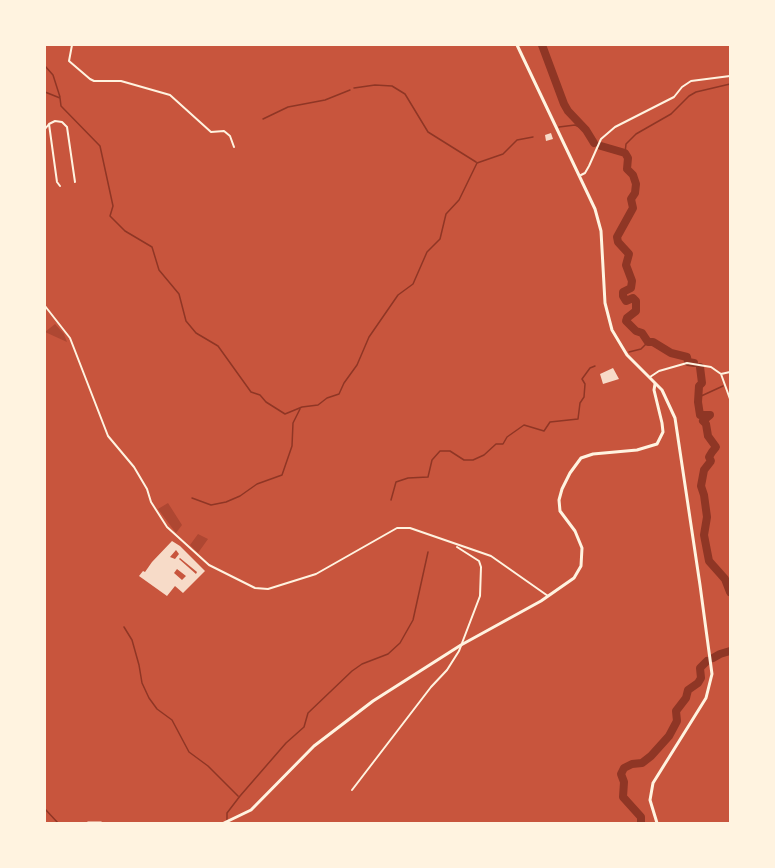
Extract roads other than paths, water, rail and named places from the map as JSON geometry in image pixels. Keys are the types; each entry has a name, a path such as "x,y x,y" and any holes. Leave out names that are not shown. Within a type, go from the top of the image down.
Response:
{"main road":[{"path":"517,45 581,175 595,209 601,231 605,303 612,330 627,355 656,383 667,399 675,418 712,664 711,682 706,698 652,783 650,800 657,823"},
{"path":"224,823 251,810 289,769 346,720 416,672 548,596 574,578 581,566 582,548 575,531 558,506 562,489 581,458 592,454 637,450 657,444 663,432 654,390 656,383"},
{"path":"88,823 101,823"}],"street":[{"path":"72,45 69,61 90,79 121,81 170,95 211,132 224,131 230,136 234,147"},
{"path":"581,175 585,173 601,140 615,127 674,97 691,81 730,76"},
{"path":"45,129 49,124 62,122 67,127 75,182"},
{"path":"49,124 57,182 60,186"},
{"path":"45,306 70,338 108,436 134,467 147,489 151,502 167,527 209,565 255,588 268,589 316,574 397,528 418,529 454,545 478,561 481,567 480,596 461,645 447,669 352,790"},
{"path":"650,377 659,371 687,363 711,368 721,375 730,399"},
{"path":"721,375 730,372"},
{"path":"730,441 730,483"},
{"path":"730,495 730,513"},
{"path":"454,545 500,560 548,596"}],"waterway":[{"path":"542,45 564,104 594,143"},
{"path":"45,66 53,75 60,97"},
{"path":"625,153 626,144 636,134 671,114 689,96 696,92 730,84"},
{"path":"354,88 375,85 392,86 405,94 428,132 476,162"},
{"path":"263,119 288,107 325,100 350,90"},
{"path":"45,92 60,98 61,106 100,146 113,206 110,216 125,231 152,247 159,270 179,294 186,321 196,333 218,346 251,392 260,395 266,402 285,414 302,407 318,405 327,398 339,394 357,365 369,337 398,295 413,284 427,252 440,239 446,214 459,200 477,163 503,154 517,140 533,137"},
{"path":"559,127 575,125 586,130"},
{"path":"601,146 625,153 628,158 627,169 633,175 636,184 635,193 631,199 633,208 617,237 618,242 629,254 626,265 632,281 631,288 623,292 623,296 626,301 633,298 636,301 636,311 626,321 636,331 642,333 648,342 653,342 671,353 687,357 688,362 694,363"},
{"path":"629,352 641,349 648,342"},
{"path":"391,500 396,482 408,478 428,477 432,460 440,451 450,451 464,460 473,460 484,455 496,444 503,444 507,437 524,425 544,431 550,422 578,419 580,403 584,397 585,384 582,379 590,368 595,366"},
{"path":"700,367 702,383 699,386 700,415 710,415 703,421 706,424 708,436 716,447 709,457 711,461 704,470 701,486 707,517 704,535 709,561 725,579 730,592"},
{"path":"699,397 723,386"},
{"path":"192,498 211,505 226,502 240,496 257,484 282,475 292,446 293,423 300,409"},
{"path":"227,820 227,813 240,796 286,743 304,727 308,713 352,671 362,664 388,654 400,643 413,620 428,552"},
{"path":"124,627 132,640 142,683 149,698 157,709 172,720 189,752 208,766 238,796"},
{"path":"713,658 730,651"},
{"path":"641,823 641,817 623,797 624,782 621,774 624,768 642,763 651,756 669,736 677,721 676,711 686,698 688,690 698,683 701,678 700,668 707,661"},
{"path":"45,809 58,823"}]}
